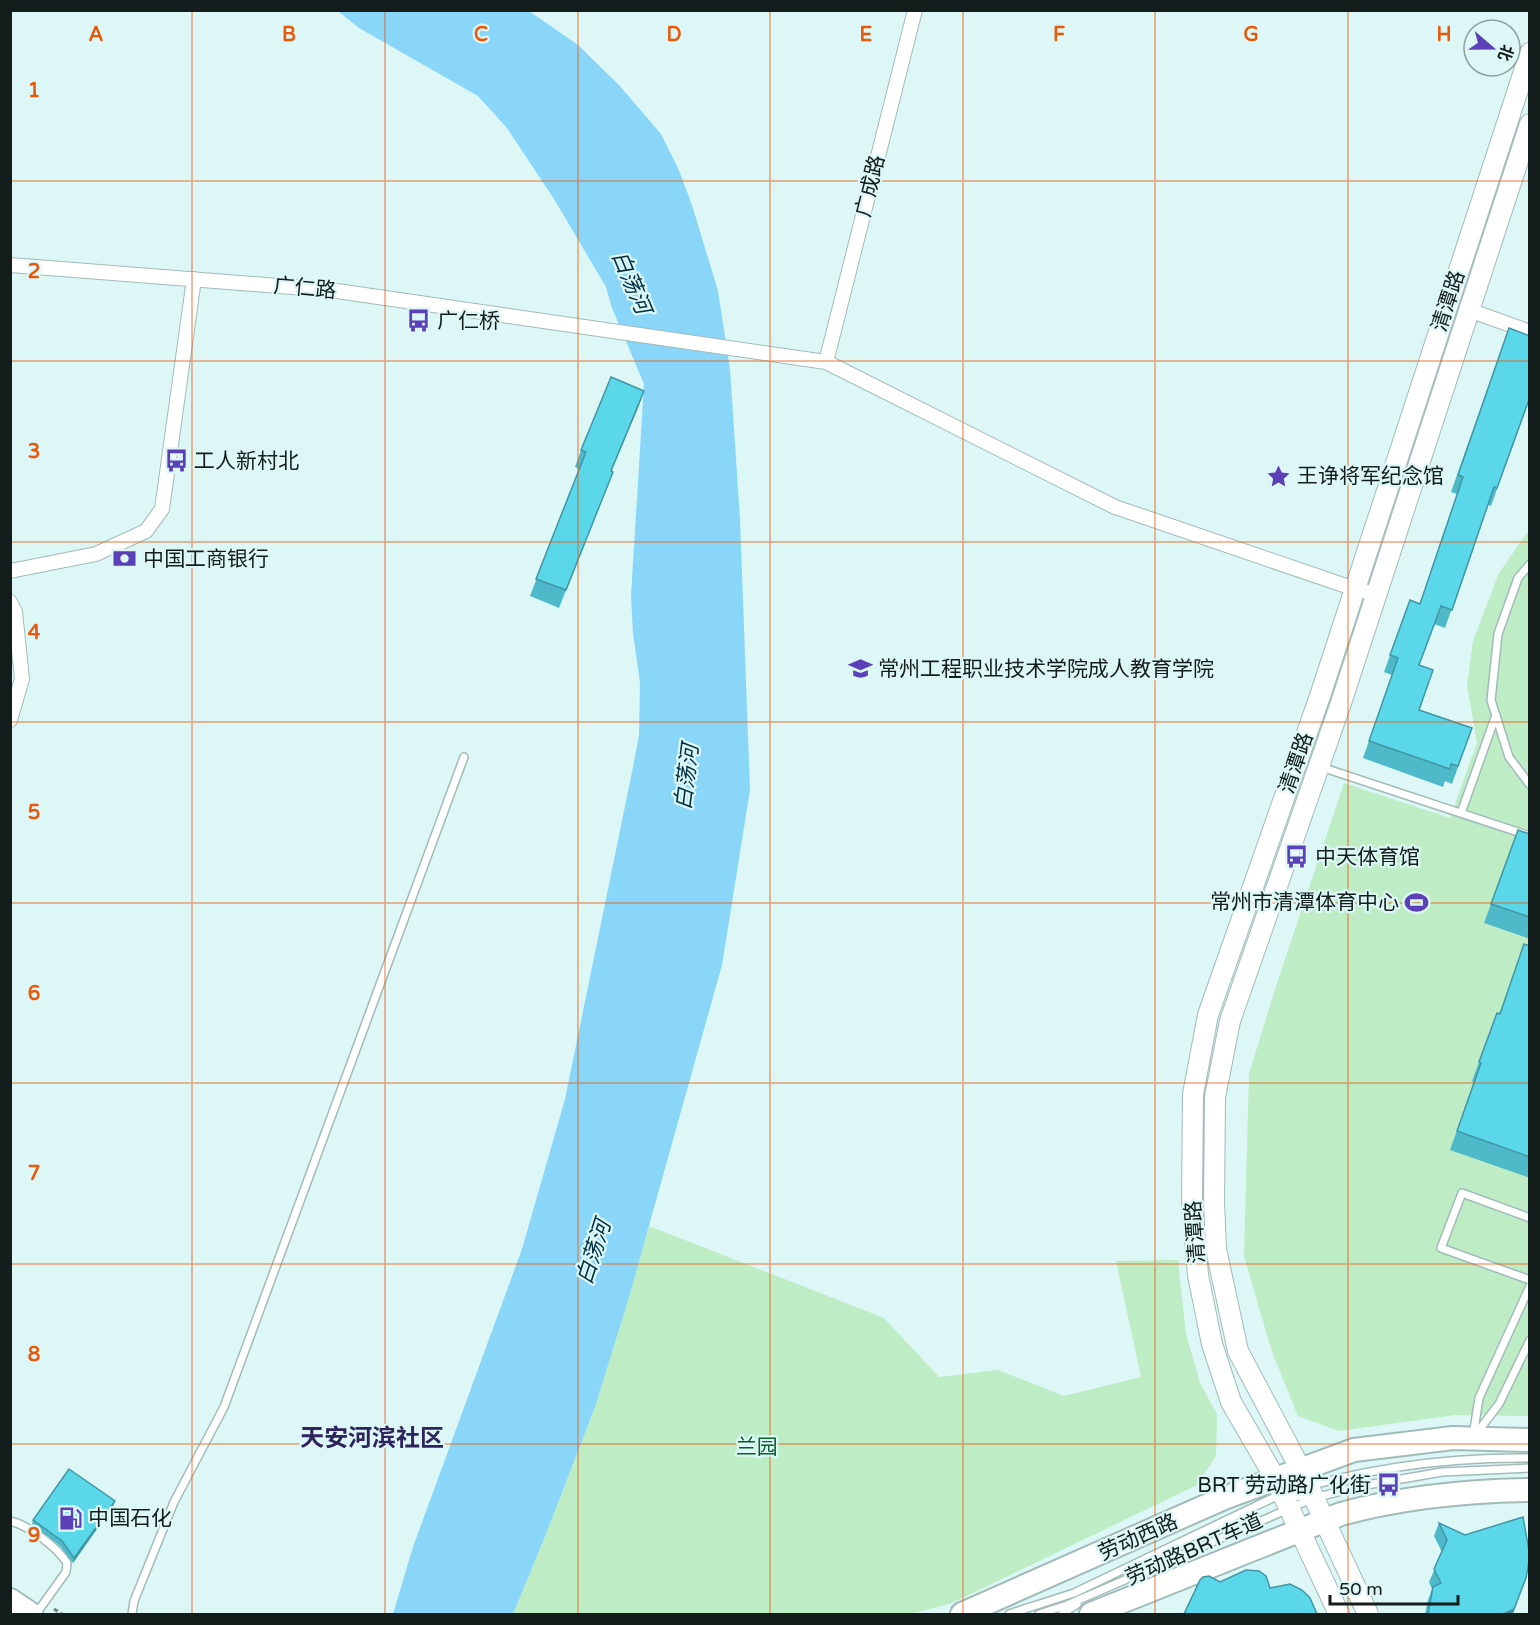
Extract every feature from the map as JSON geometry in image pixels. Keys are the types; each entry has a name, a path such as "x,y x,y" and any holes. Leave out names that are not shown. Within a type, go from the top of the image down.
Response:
{"main road":[{"name":"清潭路","path":"1339,1614 1282,1493 1231,1402 1212,1344 1198,1275 1192,1202 1193,1095 1208,1015 1320,696 1530,53"},
{"name":"清潭路","path":"1368,1614 1308,1484 1238,1351 1216,1249 1215,1097 1230,1021 1319,766 1530,124"},
{"name":"劳动西路","path":"962,1614 1224,1498 1282,1493 1308,1484 1354,1450 1453,1438 1530,1440"},
{"path":"1094,1609 1323,1520 1382,1503 1448,1493 1530,1490"},
{"path":"10,1599 31,1614"}],"street":[{"name":"广成路","path":"826,362 915,10"},
{"name":"广仁路","path":"10,266 330,290 826,362"},
{"path":"10,571 96,554 147,531 162,509 194,279"},
{"path":"1469,310 1530,332"},
{"path":"826,362 1115,507 1355,589 1376,594"},
{"path":"10,602 15,612 22,679 10,720"}],"lane":[{"path":"1530,564 1518,578 1498,634 1491,700 1509,757 1530,785"},
{"path":"1461,813 1496,715"},
{"path":"132,1614 134,1601 174,1502 224,1407 464,757"},
{"path":"1319,766 1530,836"},
{"path":"1530,1218 1462,1193 1441,1248 1530,1280"},
{"path":"1473,1438 1479,1398 1530,1286"},
{"path":"1473,1438 1499,1404 1530,1340"},
{"path":"1009,1614 1074,1593 1282,1493 1308,1484 1451,1460 1530,1458"},
{"name":"劳动路BRT车道","path":"1039,1614 1094,1609 1282,1493 1308,1484 1361,1486 1442,1472 1530,1468"},
{"path":"10,1521 21,1523 61,1554 67,1563 66,1572 36,1614"},
{"path":"1062,1614 1094,1609"}],"green space":[{"name":"常州市清潭体育中心","path":"1529,530 1529,1416 1455,1415 1339,1431 1298,1416 1272,1352 1244,1256 1249,1074 1344,783 1450,818 1477,743 1467,685 1473,641 1499,573"},
{"name":"兰园","path":"649,1226 884,1318 939,1377 998,1370 1064,1396 1141,1377 1116,1261 1178,1260 1186,1334 1200,1383 1217,1414 1216,1456 1197,1485 952,1603 911,1614 513,1614 595,1407"}],"water":[{"name":"白荡河","path":"338,11 529,11 578,45 619,85 661,134 678,168 692,205 718,291 730,369 740,519 750,790 722,965 629,1297 595,1407 513,1614 393,1614 413,1547 522,1249 565,1099 633,767 639,735 640,683 633,633 631,596 644,384 612,308 606,287 554,199 507,128 478,96 359,28"}],"building":[{"path":"1509,328 1530,336 1530,397 1497,488 1494,487 1452,610 1441,606 1419,665 1433,670 1419,710 1472,728 1458,766 1451,764 1450,769 1369,741 1398,658 1390,655 1410,600 1420,604 1463,477 1458,475"},
{"path":"611,377 644,391 566,590 536,579 586,452 581,450"},
{"path":"1518,830 1530,834 1530,917 1491,904"},
{"path":"1524,944 1530,946 1530,1157 1457,1131 1481,1063 1479,1062 1497,1013 1500,1014"},
{"name":"中国石化","path":"69,1469 115,1501 74,1558 62,1541 33,1520"},
{"path":"1523,1517 1530,1556 1526,1578 1514,1609 1503,1614 1428,1614 1433,1587 1441,1583 1434,1569 1447,1540 1439,1523 1465,1535"},
{"path":"1246,1570 1259,1571 1266,1576 1270,1588 1290,1584 1302,1590 1310,1598 1317,1614 1184,1614 1203,1577 1209,1576 1220,1582"}],"place":[{"name":"广仁桥","path":"419,321"},
{"name":"工人新村北","path":"176,461"},
{"name":"王诤将军纪念馆","path":"1279,476"},
{"name":"中国工商银行","path":"125,559"},
{"name":"常州工程职业技术学院成人教育学院","path":"860,669"},
{"name":"中天体育馆","path":"1297,857"},
{"name":"常州市清潭体育中心","path":"1417,902"},
{"name":"BRT 劳动路广化街","path":"1389,1485"},
{"name":"中国石化","path":"70,1518"}],"district":[{"name":"天安河滨社区","path":"372,1438"}]}
